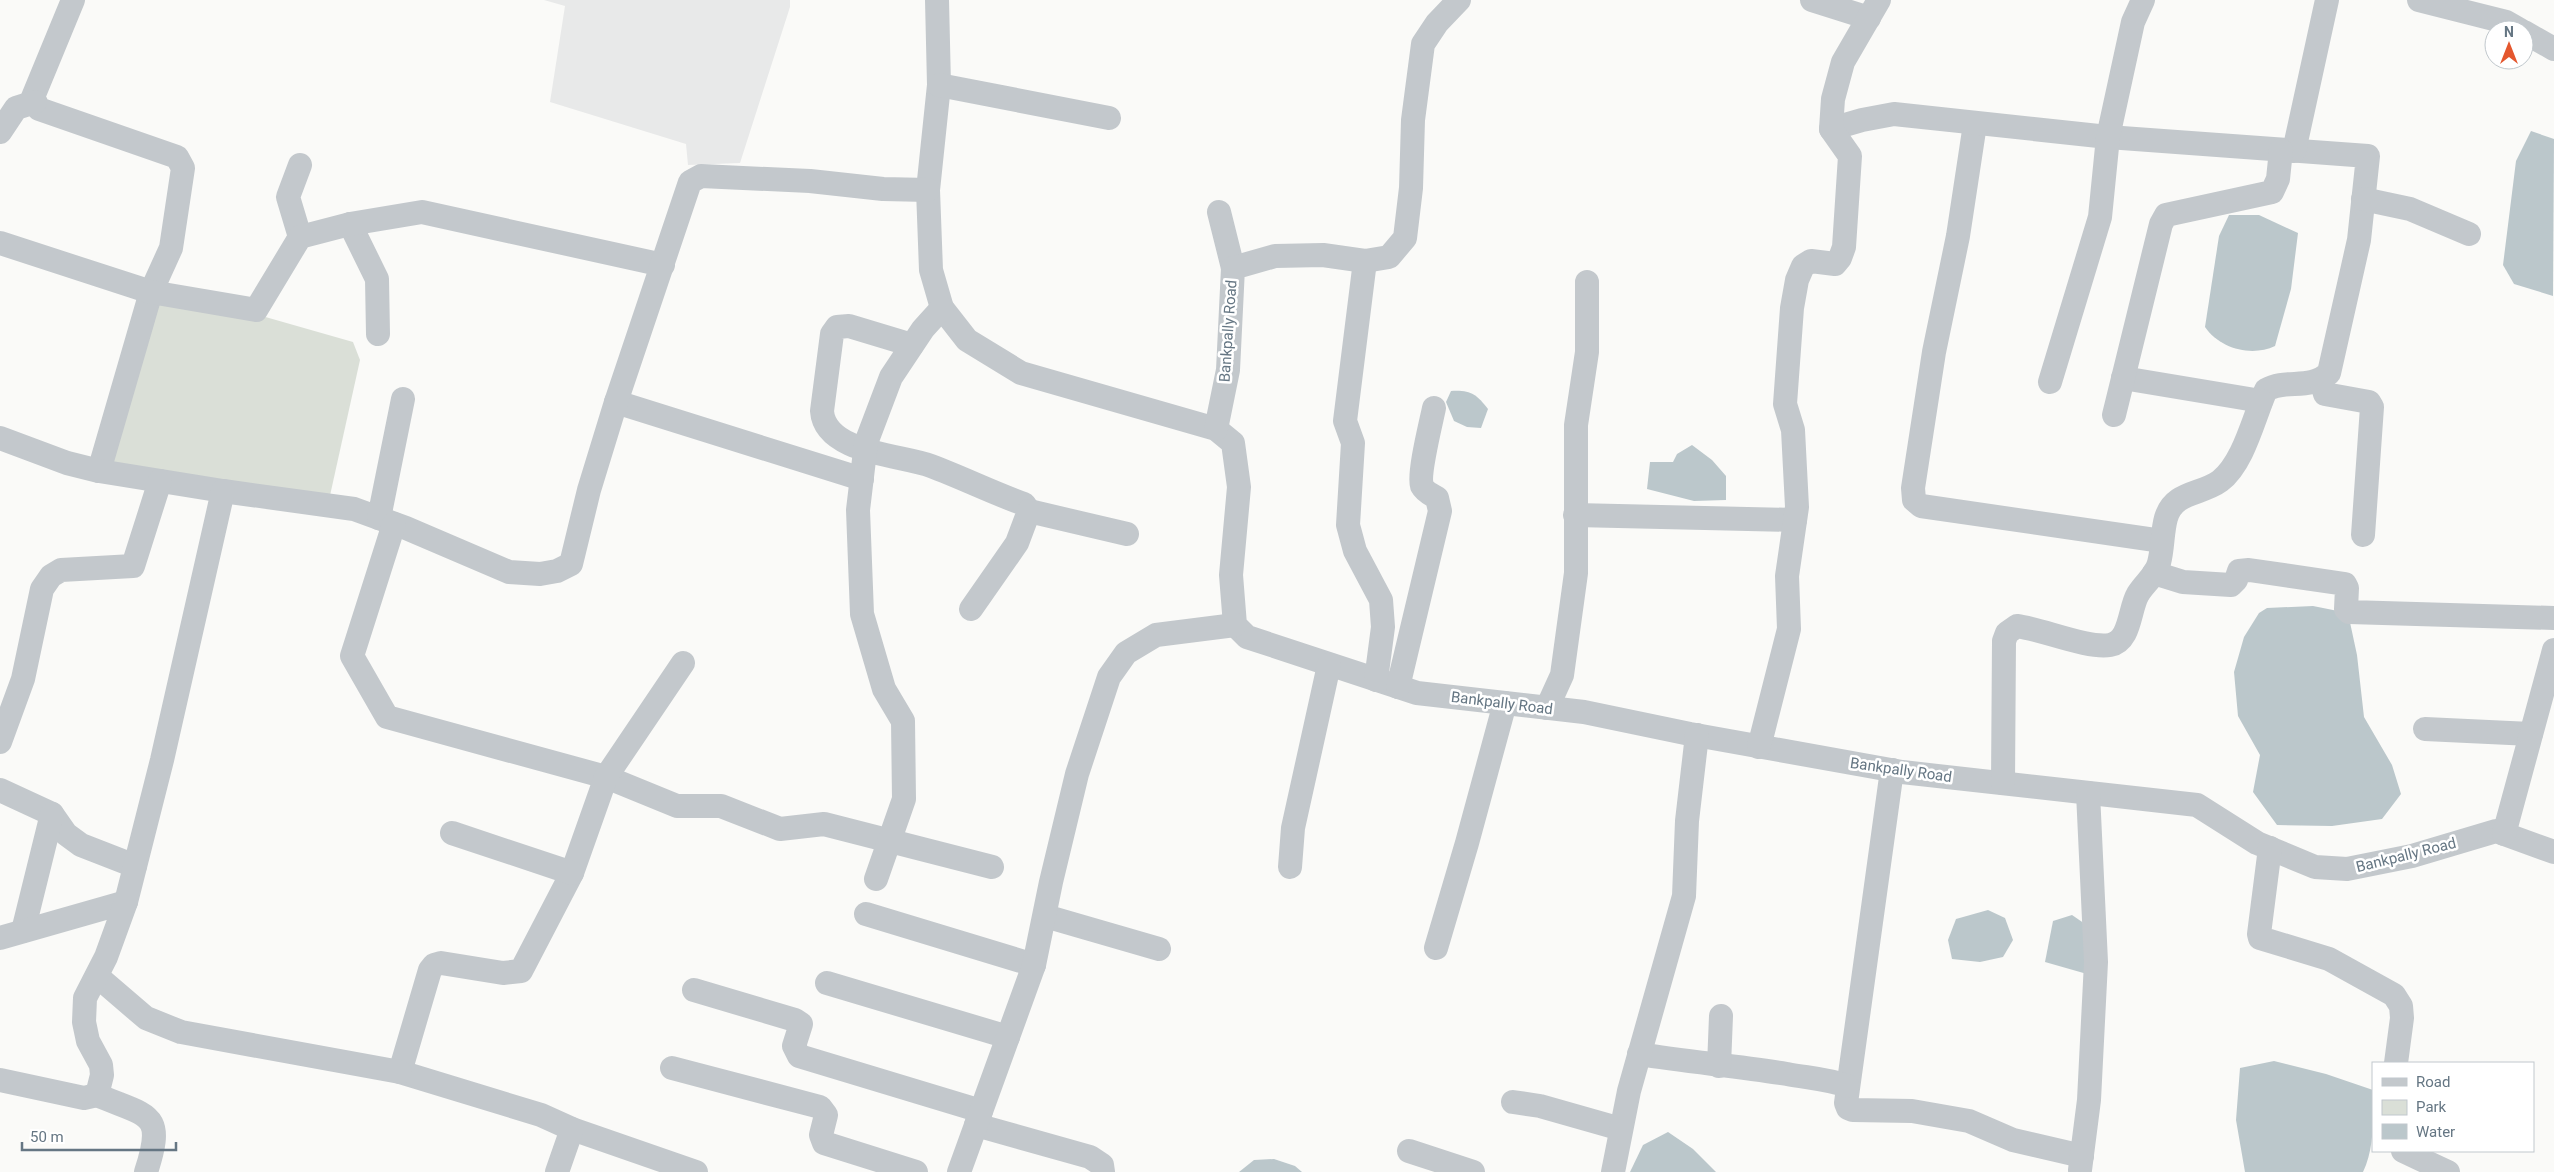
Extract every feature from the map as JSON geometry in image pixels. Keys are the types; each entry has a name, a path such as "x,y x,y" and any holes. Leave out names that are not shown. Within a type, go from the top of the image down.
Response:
{"street":[{"path":"73,0 32,97 38,109 178,157 182,168 172,248 151,292 100,471"},
{"path":"937,0 939,85 928,190 931,270 942,308 967,340 1022,373 1216,429 1233,444 1239,487 1231,575 1235,625 1156,635 1126,653 1109,677 1077,774 1034,965 959,1172"},
{"name":"Bankpally Road","path":"1216,429 1228,370 1233,268 1275,256 1323,255 1364,262 1390,257 1405,238 1411,188 1413,120 1423,44 1436,23 1459,0"},
{"path":"1759,747 1789,629 1787,576 1797,507 1793,430 1785,404 1793,298 1797,280 1803,266 1810,261 1835,264 1840,258 1844,246 1850,156 1831,129 1833,99 1843,62 1874,9 1812,0"},
{"path":"2050,382 2100,217 2108,138 2133,22 2143,0"},
{"path":"2114,416 2161,224 2166,216 2272,192 2288,151 2327,0"},
{"path":"2419,0 2498,20"},
{"path":"2534,38 2554,49"},
{"path":"939,85 1109,118"},
{"path":"0,132 16,108 35,102"},
{"path":"1831,129 1894,114 2108,138 2368,156 2359,240 2329,373 2321,380 2273,386 2266,390 2256,418 2229,471 2220,481 2176,501 2166,517 2160,562 2134,602 2124,634 2119,641 2110,645 2094,644 2017,626 2007,633 2004,641 2003,784"},
{"path":"1975,124 1958,236 1932,361 1912,488 1914,500 1921,506 2162,541"},
{"path":"300,165 288,197 300,237"},
{"path":"0,438 67,463 100,471 223,492 354,509 509,572 540,574 557,571 571,564 589,490 616,402 663,265 685,192 690,182 701,176 810,181 883,189 928,190"},
{"path":"2363,199 2410,209 2469,234"},
{"path":"0,243 151,292 256,310 300,237 350,224 422,212 663,265"},
{"path":"1219,212 1233,268"},
{"path":"350,224 377,278 378,334"},
{"path":"1364,262 1345,421 1352,444 1348,524 1355,552 1381,600 1384,627 1376,680"},
{"path":"1547,708 1562,675 1576,573 1576,425 1587,352 1587,282"},
{"path":"876,879 904,799 903,721 884,690 862,614 858,510 865,451 891,377 912,345 942,308"},
{"path":"912,345 849,326 837,327 832,334 822,411 822,422 828,430 865,451 930,466 1024,504 1029,511 1127,534"},
{"path":"2123,378 2261,401"},
{"path":"2321,380 2325,394 2369,402 2372,407 2363,535"},
{"path":"403,399 387,521 352,656 387,717 606,777 676,806 721,806 780,829 824,824 890,839 992,867"},
{"path":"616,402 862,478"},
{"path":"1398,687 1440,511 1437,498 1427,492 1422,485 1422,472 1434,408"},
{"path":"0,742 23,678 42,589 50,576 61,570 133,566 160,481"},
{"path":"97,1095 102,1075 101,1065 88,1041 84,1022 85,998 106,957 126,902 162,760 223,492"},
{"path":"971,609 1017,543 1029,511"},
{"path":"1575,515 1795,520"},
{"path":"2154,573 2183,582 2231,585 2236,580 2240,571 2249,570 2345,584 2347,588 2346,609 2349,612 2554,618"},
{"name":"Bankpally Road","path":"1235,625 1247,637 1417,693 1584,712 1698,736 1892,770 2198,805 2256,843 2315,867 2347,869 2412,856 2496,831 2554,852"},
{"path":"400,1072 430,970 434,965 441,963 503,973 521,970 572,873 606,777 682,662"},
{"path":"1290,867 1292,828 1329,665"},
{"path":"2504,834 2552,665"},
{"path":"1436,948 1467,844 1505,703"},
{"path":"2425,729 2531,734"},
{"path":"1613,1172 1639,1054 1684,896 1687,821 1698,736"},
{"path":"1892,770 1848,1086 1846,1103 1848,1108 1854,1110 1912,1111 1969,1121 2013,1140 2081,1164 2089,1100 2096,962 2088,793"},
{"path":"0,790 52,814 66,834 81,846 135,866"},
{"path":"23,931 52,814"},
{"path":"452,833 572,873"},
{"path":"2270,848 2260,938 2329,959 2394,995 2401,1006 2402,1018 2396,1062"},
{"path":"0,938 126,902"},
{"path":"866,914 1034,965"},
{"path":"1044,916 1159,949"},
{"path":"97,976 146,1018 181,1032 400,1072 541,1115 572,1129 696,1172"},
{"path":"827,983 1008,1037"},
{"path":"694,990 795,1020 801,1024 794,1046 799,1056 1090,1157 1102,1165 1103,1172"},
{"path":"1719,1066 1722,1016"},
{"path":"1639,1054 1719,1066 1758,1069 1833,1081 1848,1086"},
{"path":"672,1068 820,1107 826,1115 821,1135 824,1143 916,1172"},
{"path":"0,1080 84,1098 97,1095 148,1117 155,1129 155,1145 146,1172"},
{"path":"1513,1102 1540,1106 1621,1129"},
{"path":"557,1172 572,1129"},
{"path":"1409,1151 1473,1172"},
{"path":"2405,1152 2448,1172"}],"shaded area":[{"path":"544,0 790,0 790,7 740,163 688,165 686,144 550,102 565,6"}],"green space":[{"path":"156,300 262,316 353,342 360,360 329,500 106,467"}],"water":[{"path":"2531,131 2554,139 2553,296 2514,284 2503,265 2516,161"},
{"path":"2229,215 2259,215 2298,233 2291,289 2275,346 2266,349 2247,351 2228,346 2211,335 2205,327 2219,236"},
{"path":"1451,391 1468,392 1480,400 1488,409 1481,428 1467,427 1454,421 1446,402"},
{"path":"1692,445 1712,460 1726,476 1726,500 1694,501 1647,489 1650,462 1673,462 1677,454"},
{"path":"2313,606 2348,613 2357,655 2364,717 2392,765 2401,794 2382,819 2332,826 2277,825 2253,792 2260,755 2238,716 2234,672 2244,637 2259,613 2267,608"},
{"path":"1988,910 2005,918 2013,940 2003,957 1980,962 1952,959 1948,940 1956,919"},
{"path":"2072,915 2088,926 2087,974 2045,962 2053,921"},
{"path":"2274,1061 2326,1074 2372,1090 2370,1152 2363,1172 2245,1172 2236,1120 2240,1068"},
{"path":"1668,1132 1693,1149 1716,1172 1630,1172 1643,1145"},
{"path":"1274,1159 1295,1166 1302,1172 1239,1172 1254,1160"}]}
